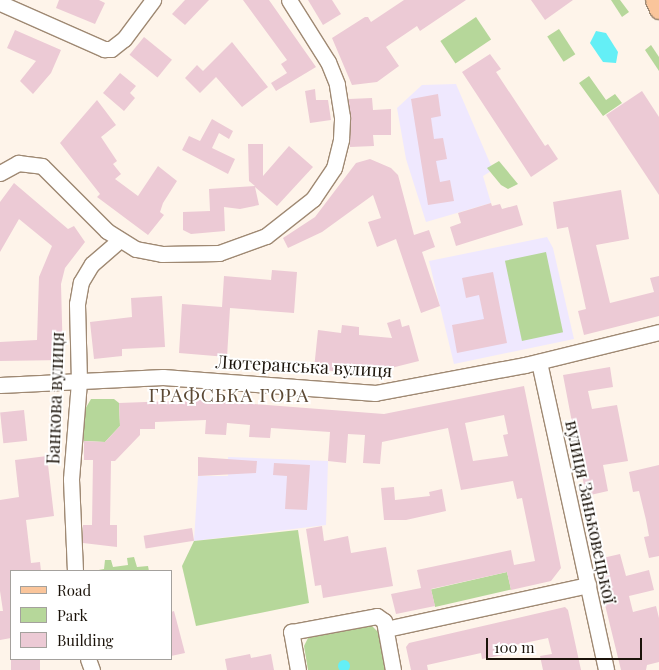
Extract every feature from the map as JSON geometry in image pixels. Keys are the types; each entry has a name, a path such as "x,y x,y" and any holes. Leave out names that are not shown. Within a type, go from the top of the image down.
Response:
{"main road":[{"path":"655,0 659,9"}],"street":[{"path":"0,3 104,49 111,49 124,39 153,0"},
{"path":"0,173 18,163 42,166 118,241 136,249 162,254 219,253 271,232 299,212 328,180 339,153 340,97 328,62 289,0"},
{"name":"Банкова вулиця","path":"75,570 71,479 78,381 77,304 81,282 92,264 118,241"},
{"name":"Лютеранська вулиця","path":"0,385 163,377 375,393 539,362 659,332"},
{"name":"вулиця Заньковецької","path":"539,362 606,670"},
{"path":"386,629 588,585"},
{"path":"298,670 291,632 377,616 383,619 386,629 393,670"}],"shaded area":[{"path":"456,84 493,170 483,176 491,203 426,222 406,159 397,108 422,85"},
{"path":"547,237 553,248 574,339 454,364 429,261"},
{"path":"228,457 328,461 326,525 194,541 198,476 228,476"}],"green space":[{"path":"611,0 620,0 629,12 622,17"},
{"path":"476,17 491,39 455,63 440,41"},
{"path":"559,29 575,54 564,62 547,37"},
{"path":"651,45 659,57 659,71 645,50"},
{"path":"589,76 606,100 615,94 622,103 603,116 579,83"},
{"path":"499,161 518,184 508,189 501,185 487,168"},
{"path":"546,252 563,332 522,341 505,261"},
{"path":"91,399 114,399 119,403 120,426 105,442 84,441 84,411"},
{"path":"298,530 309,603 196,626 182,566 194,541"},
{"path":"134,557 137,567 148,566 149,570 98,570 104,569 105,560 111,560 113,567 128,565 127,558"},
{"path":"507,572 511,590 435,607 431,590"},
{"path":"372,626 378,632 385,670 308,670 304,646 308,638"}],"water":[{"path":"596,31 606,33 618,52 616,63 603,62 590,43"},
{"path":"344,660 350,666 346,671 340,670 338,666"}],"building":[{"path":"59,0 99,0 105,3 95,24 56,8"},
{"path":"185,0 209,0 185,25 172,14"},
{"path":"243,0 269,0 316,67 276,91 271,83 287,73 281,64 287,60"},
{"path":"308,0 332,0 341,14 323,25"},
{"path":"404,0 466,0 420,31 417,26 386,47 399,66 377,82 352,85 332,38 365,17 368,17 371,22"},
{"path":"531,0 573,0 545,20"},
{"path":"15,30 61,50 51,73 33,94 20,81 36,61 7,48"},
{"path":"144,37 172,60 158,78 130,55"},
{"path":"232,42 268,87 242,107 216,77 200,93 185,78 197,65 203,71"},
{"path":"490,54 501,69 496,72 545,146 548,144 558,159 531,177 462,72"},
{"path":"120,73 136,86 130,93 135,98 124,111 103,93"},
{"path":"315,89 316,100 328,100 331,120 310,123 305,91"},
{"path":"642,91 659,117 659,195 606,115"},
{"path":"438,94 441,116 431,118 434,139 443,138 447,159 436,161 440,182 450,180 454,201 428,205 411,99"},
{"path":"372,98 373,110 391,109 391,135 373,135 374,146 350,147 349,99"},
{"path":"97,100 116,125 101,137 117,161 113,164 121,174 115,179 138,196 158,166 177,181 163,203 160,212 164,215 148,235 97,197 100,194 60,143"},
{"path":"212,119 233,131 229,139 219,133 212,148 235,159 228,174 182,150 189,136 200,141"},
{"path":"248,144 263,144 263,176 289,146 313,167 277,206 255,187 259,205 240,209 224,207 225,231 191,234 183,230 183,212 210,211 209,189 255,186 249,181"},
{"path":"370,159 391,168 398,175 414,235 429,230 435,247 422,252 440,306 421,313 396,239 377,247 368,222 381,218 373,195 322,232 288,248 283,238 315,217 356,163"},
{"path":"14,183 68,229 74,226 85,242 65,268 61,284 63,360 0,361 0,342 37,340 39,277 52,246 19,219 0,252 0,202"},
{"path":"621,190 629,239 596,245 610,303 654,292 650,278 659,276 659,316 584,335 578,311 586,309 568,227 557,229 553,202"},
{"path":"491,203 492,206 500,204 502,209 517,205 523,225 456,246 450,227 461,223 458,213"},
{"path":"272,270 297,272 294,313 230,308 227,357 179,353 182,304 222,307 224,276 271,280"},
{"path":"493,272 507,343 457,353 452,325 484,319 479,295 466,298 462,278"},
{"path":"162,296 165,347 122,349 122,356 94,359 90,322 132,317 131,298"},
{"path":"400,319 402,327 409,325 419,361 379,371 378,376 314,369 318,330 341,333 342,325 359,327 359,335 392,338 387,323"},
{"path":"610,367 613,387 588,391 592,409 617,405 628,461 603,465 608,491 586,496 563,375"},
{"path":"524,386 561,568 551,581 511,590 507,572 431,589 435,606 396,614 391,594 421,588 417,570 511,550 514,565 535,561 522,498 517,499 513,481 461,490 448,428 382,442 380,464 363,463 365,435 348,434 346,463 328,461 330,432 271,428 270,438 249,437 250,425 227,423 226,435 205,434 206,420 155,422 155,429 140,429 140,435 115,461 111,461 110,525 117,525 117,547 83,543 83,525 92,525 93,460 84,460 84,441 105,442 120,426 119,403 200,400 384,414","holes":["504,415 508,434 503,435 508,456 473,461 465,423"]},
{"path":"24,410 27,441 3,443 0,413"},
{"path":"47,456 54,516 26,520 31,563 40,562 41,570 10,570 10,638 0,640 0,611 3,611 0,591 0,500 19,497 15,460"},
{"path":"198,457 257,461 256,473 198,476"},
{"path":"274,463 310,465 307,510 285,509 287,476 273,475"},
{"path":"659,465 659,556 649,558 644,537 649,536 646,520 639,491 633,492 629,472"},
{"path":"394,487 395,500 430,496 429,492 442,489 446,511 406,520 384,520 381,488"},
{"path":"322,526 324,541 348,536 351,553 386,547 393,586 323,598 321,585 315,586 306,529"},
{"path":"192,528 194,541 146,549 144,536"},
{"path":"620,554 626,576 649,570 654,590 629,596 633,612 656,606 659,618 659,662 647,665 646,670 621,670 594,560"},
{"path":"565,607 568,610 581,670 543,670 540,656 552,654 548,638 501,648 503,655 482,659 481,653 427,665 428,670 411,670 406,647 409,643"},
{"path":"174,611 185,653 172,656 172,612"},
{"path":"250,654 251,658 271,654 274,670 227,670 225,659"},
{"path":"11,660 40,660 40,670 11,670"}],"district":[{"name":"ГРАФСЬКА ГОРА","path":"229,395"}]}
